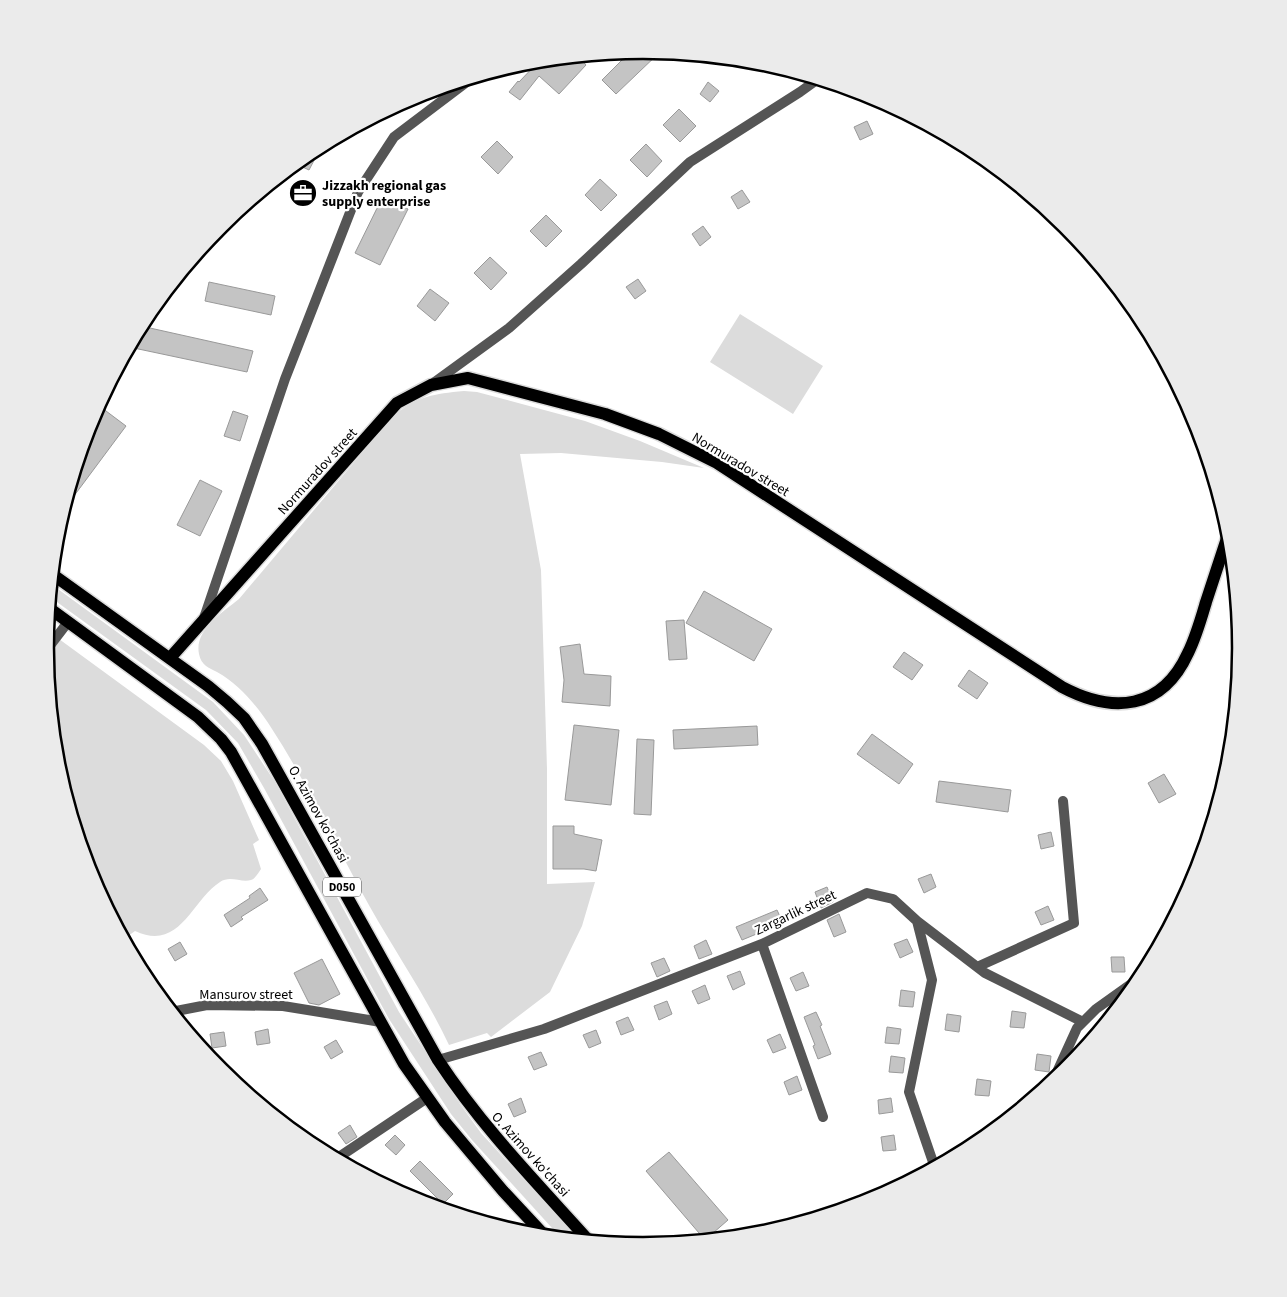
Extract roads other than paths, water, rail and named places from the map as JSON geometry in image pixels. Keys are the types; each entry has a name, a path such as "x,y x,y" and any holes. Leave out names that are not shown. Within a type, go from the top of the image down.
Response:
{"main road":[{"name":"Normuradov street","path":"170,658 397,403 431,385 468,378 605,414 659,434 717,463 1062,687 1092,700 1136,701 1152,696 1168,684 1188,654 1224,547"},
{"name":"O. Azimov ko'chasi","path":"58,578 170,658 227,702 244,718 262,744 438,1060 463,1098 490,1132 583,1235"},
{"name":"D050","path":"55,612 184,706 204,722 226,746 404,1064 427,1098 504,1191 538,1229"}],"street":[{"path":"431,385 509,328 690,162 812,84"},
{"path":"203,621 285,379 358,192 394,137 458,89"},
{"path":"54,640 68,622"},
{"path":"977,966 1074,923 1063,801"},
{"name":"Zargarlik street","path":"438,1060 544,1029 762,944 867,893 893,899 917,921 985,973 1083,1022"},
{"path":"917,921 932,980 909,1092 933,1162"},
{"path":"762,944 823,1116"},
{"path":"1059,1068 1077,1028 1096,1009 1125,988"},
{"name":"Mansurov street","path":"178,1011 207,1005 283,1006 381,1022"},
{"path":"342,1155 427,1098"}],"place":[{"name":"Jizzakh regional gas supply enterprise","path":"303,193"}]}
